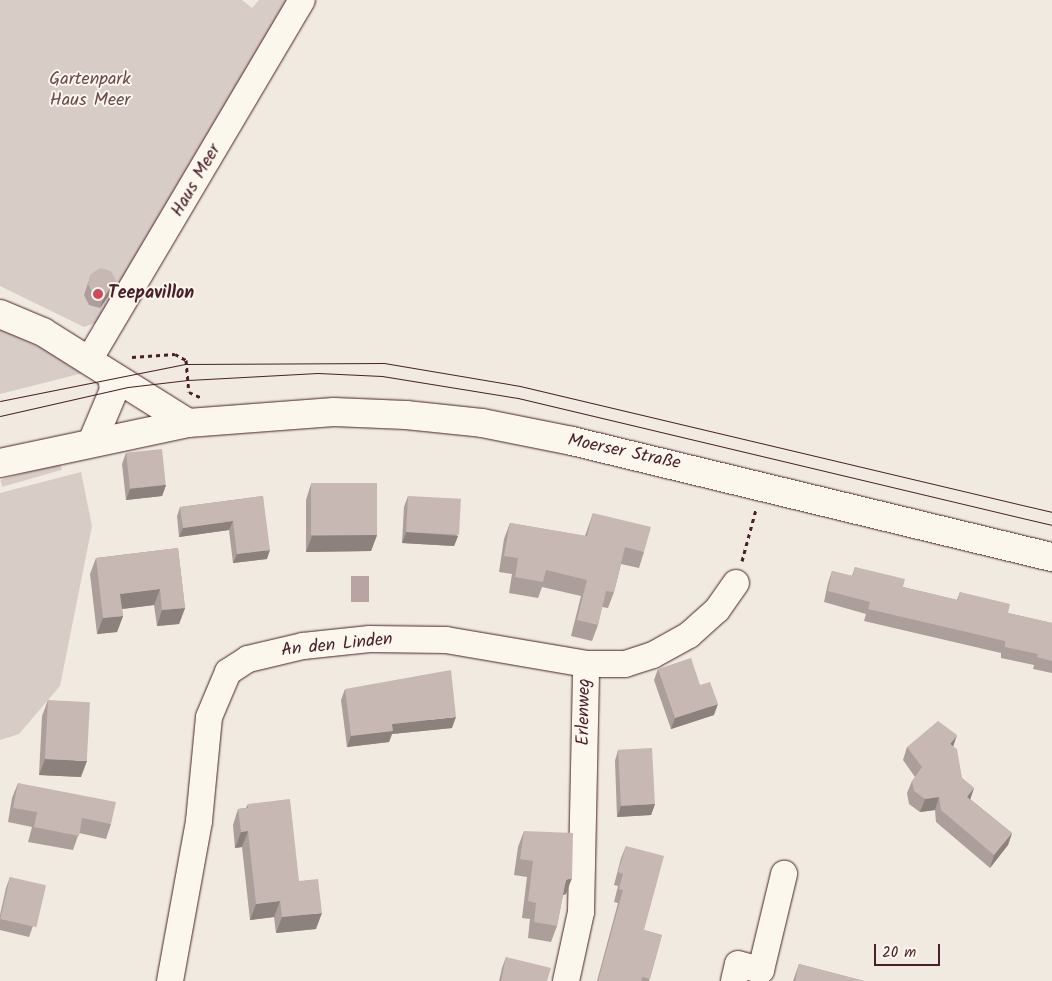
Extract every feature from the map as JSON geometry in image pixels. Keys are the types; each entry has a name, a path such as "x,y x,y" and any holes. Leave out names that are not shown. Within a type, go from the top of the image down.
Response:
{"main road":[{"path":"0,314 94,351 112,376 196,422"},
{"path":"93,440 114,390 112,376"},
{"name":"Moerser Straße","path":"0,463 93,440 196,422 334,412 473,422 762,484 1052,556"}],"street":[{"name":"Haus Meer","path":"94,351 302,0"},
{"name":"Erlenweg","path":"566,981 582,912 586,664 625,664 653,655 689,635 717,610 736,583"},
{"name":"An den Linden","path":"170,981 199,821 209,717 228,672 248,659 303,646 370,639 446,640 586,664"},
{"path":"734,981 738,964 761,970 784,874"}],"path":[{"path":"94,351 126,357 175,354 186,360 189,392 202,395 196,422"},
{"path":"736,583 762,484"}],"green space":[{"name":"Gartenpark Haus Meer","path":"0,0 242,0 252,8 259,0 298,0 106,319 84,327 0,286"},
{"path":"0,329 59,356 83,373 0,394"},
{"path":"60,463 62,470 2,487 0,480"},
{"path":"81,472 92,526 60,686 19,734 0,740 0,493"}],"shaded area":[{"path":"351,576 369,576 369,602 351,602"}],"building":[{"path":"100,268 111,271 116,280 104,297 93,294 88,284 91,274"},
{"path":"162,449 166,485 130,489 126,453"},
{"path":"311,483 377,483 377,535 311,535"},
{"path":"263,496 270,550 237,554 233,521 183,528 180,507"},
{"path":"408,496 461,499 459,535 406,532"},
{"path":"593,513 651,527 644,552 625,547 614,592 606,591 598,625 577,620 587,580 546,570 543,582 515,577 518,558 504,556 510,523 587,536"},
{"path":"178,548 185,608 162,610 160,589 120,594 123,616 103,618 96,558"},
{"path":"855,567 905,579 903,587 958,600 960,592 1010,604 1008,613 1052,623 1052,661 1037,657 1038,654 1005,647 1005,641 868,609 870,602 828,591 832,571 853,576"},
{"path":"691,658 700,685 710,682 718,704 675,718 658,669"},
{"path":"451,670 456,717 392,724 393,731 351,736 345,689"},
{"path":"48,700 90,702 87,761 45,759"},
{"path":"938,721 957,735 950,744 957,749 962,778 974,788 967,797 1012,833 994,855 941,810 939,797 925,799 914,791 912,781 922,767 907,747"},
{"path":"652,748 655,804 621,806 618,750"},
{"path":"18,783 116,802 111,824 82,818 79,836 34,827 37,812 13,808"},
{"path":"290,799 299,881 318,879 322,913 282,917 280,901 256,904 248,831 241,832 238,809 248,808 248,804"},
{"path":"524,831 573,833 572,878 566,880 557,926 534,922 536,903 528,901 533,861 520,859"},
{"path":"626,846 664,856 644,930 662,935 650,979 642,977 641,981 598,981 623,890 619,889 623,874 618,872"},
{"path":"10,877 46,885 36,927 0,919"},
{"path":"506,957 551,968 547,981 501,981"},
{"path":"799,964 864,981 795,981"}],"tram line":[{"path":"0,401 186,364 384,363 520,386 1052,512"},
{"path":"0,416 128,387 188,380 318,373 382,376 518,398 1052,525"}],"place":[{"name":"Teepavillon","path":"98,294"}]}
